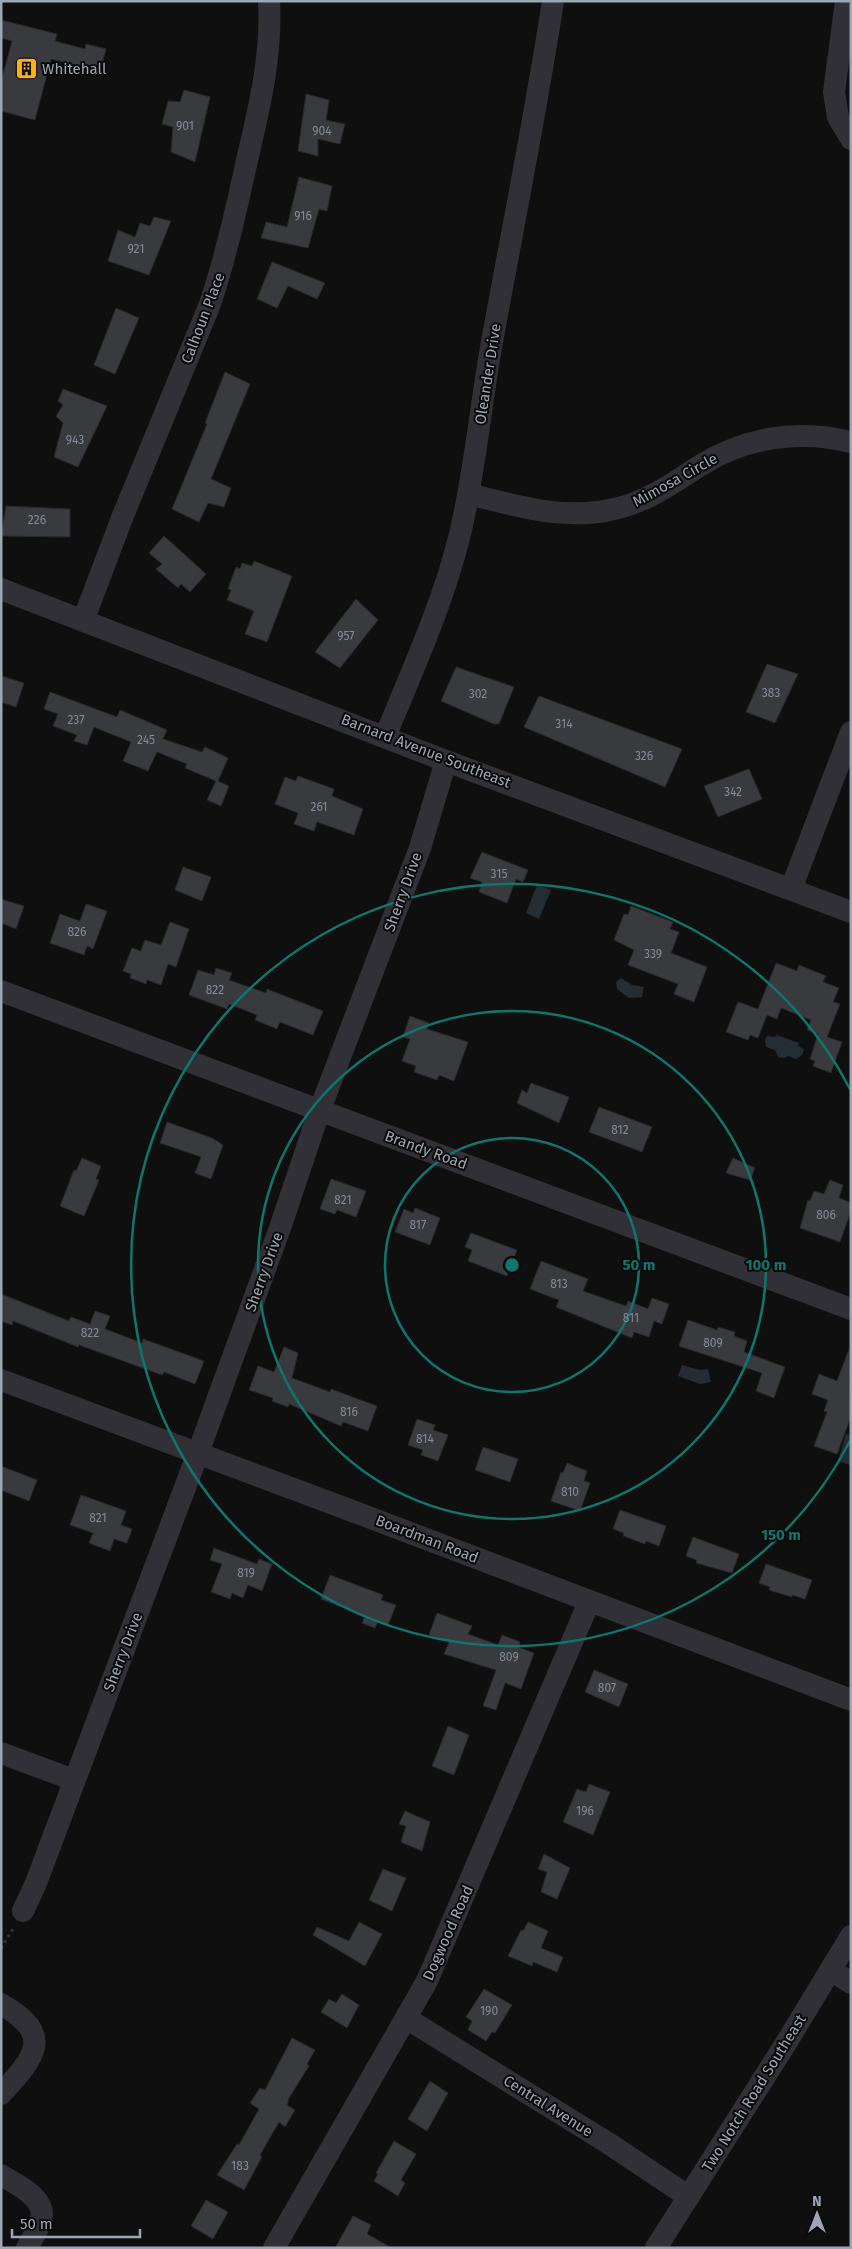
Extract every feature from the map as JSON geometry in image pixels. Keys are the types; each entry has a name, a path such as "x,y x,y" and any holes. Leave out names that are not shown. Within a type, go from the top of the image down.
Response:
{"street":[{"name":"Calhoun Place","path":"83,620 122,518 210,304 222,268 237,207 266,68 269,42 269,1"},
{"name":"Oleander Drive","path":"385,737 449,572 469,494 493,333 521,194 553,1"},
{"path":"846,1 834,92 838,117 851,140"},
{"name":"Mimosa Circle","path":"469,494 568,514 595,513 633,504 651,496 704,464 744,445 780,436 799,435 819,436 851,442"},
{"name":"Barnard Avenue Southeast","path":"1,589 446,761 851,912"},
{"path":"791,889 851,732"},
{"name":"Sherry Drive","path":"24,1911 198,1453 280,1228 319,1112 420,848 446,761"},
{"name":"Brandy Road","path":"1,991 319,1112 594,1212 851,1309"},
{"name":"Boardman Road","path":"1,1380 589,1602 648,1621 851,1700"},
{"name":"Dogwood Road","path":"274,2248 427,1981 471,1882 589,1602"},
{"path":"1,1753 74,1780"},
{"name":"Two Notch Road Southeast","path":"656,2248 851,1936"},
{"path":"830,1970 851,1983"},
{"path":"1,2004 31,2026 34,2038 34,2048 28,2065 1,2094"},
{"name":"Central Avenue","path":"406,2018 608,2143 689,2197"},
{"path":"1,2175 32,2195 40,2207 41,2222 27,2248"}],"path":[{"path":"1,1948 24,1911"}],"shaded area":[{"path":"537,885 551,890 539,919 526,913"},
{"path":"621,978 632,985 644,987 642,997 629,998 617,989 616,982"},
{"path":"776,1035 799,1043 798,1046 804,1049 802,1055 796,1059 788,1056 784,1058 778,1057 775,1050 766,1047 765,1040 767,1036 775,1037"},
{"path":"682,1365 700,1370 708,1369 711,1382 700,1384 678,1376"},
{"path":"846,1434 851,1435 850,1465 838,1461"}],"building":[{"name":"Whitehall","path":"1,20 57,34 55,41 85,49 86,44 106,49 100,71 51,59 35,120 1,111 1,82 12,41 1,38"},
{"path":"184,90 210,97 195,162 171,152 173,127 162,124 168,101 180,102"},
{"path":"306,94 329,100 326,120 345,124 340,144 318,139 318,156 298,151"},
{"path":"299,177 332,186 327,211 319,209 308,248 261,238 266,222 287,227"},
{"path":"154,217 171,221 149,275 108,261 118,230 135,237 140,223 150,226"},
{"path":"272,262 325,283 317,299 288,286 277,308 257,299"},
{"path":"116,308 139,318 115,374 94,365"},
{"path":"225,372 250,384 211,479 231,488 224,507 208,503 199,522 172,509 207,424 205,423"},
{"path":"63,389 107,406 78,467 54,457 63,423 56,416 63,405 58,401"},
{"path":"6,506 70,509 70,537 1,536"},
{"path":"164,536 206,574 190,592 181,584 178,588 156,569 162,564 149,553"},
{"path":"254,561 292,576 267,642 245,634 254,611 227,600 231,590 228,589 236,567 240,569 242,563 252,566"},
{"path":"356,599 378,620 340,668 315,652"},
{"path":"767,664 798,674 775,723 746,712"},
{"path":"456,667 514,687 499,724 494,724 441,701"},
{"path":"1,676 24,683 16,707 1,702"},
{"path":"50,692 117,717 120,710 167,730 163,739 202,752 205,747 228,758 218,781 229,786 221,806 207,800 216,781 185,768 187,764 157,752 148,771 123,761 131,742 94,727 87,745 74,741 77,735 53,726 58,714 44,709"},
{"path":"539,696 682,749 665,787 524,727"},
{"path":"749,769 762,799 718,817 704,786"},
{"path":"298,776 334,789 332,796 363,809 354,835 317,822 314,831 294,824 298,813 275,804 285,777 296,781"},
{"path":"482,852 528,870 523,882 516,879 507,903 479,892 482,882 470,878"},
{"path":"183,867 211,877 202,901 175,890"},
{"path":"1,899 24,906 16,929 1,923"},
{"path":"86,904 107,911 93,949 87,946 84,955 50,943 60,914 80,921"},
{"path":"631,906 673,922 670,929 679,932 671,953 707,967 694,1002 674,994 678,984 628,965 634,950 614,940 624,914 628,915"},
{"path":"170,922 189,929 176,967 168,964 161,985 147,980 146,984 130,978 131,974 123,971 132,948 141,951 145,940 161,945"},
{"path":"776,963 797,971 799,965 826,976 823,982 839,988 833,1002 840,1004 827,1037 842,1042 831,1073 813,1066 815,1061 810,1059 818,1034 807,1030 811,1020 781,1008 777,1019 767,1015 758,1038 750,1035 748,1040 726,1032 738,1002 758,1009"},
{"path":"216,968 232,973 229,980 266,993 267,989 323,1011 313,1035 280,1022 277,1029 255,1020 257,1015 229,1004 227,1009 189,995 198,970 214,975"},
{"path":"410,1016 429,1023 427,1029 468,1042 454,1081 439,1075 437,1080 414,1072 416,1066 402,1061 410,1039 403,1037"},
{"path":"531,1083 569,1097 559,1123 517,1103 522,1090 527,1093"},
{"path":"599,1107 652,1127 642,1152 589,1132"},
{"path":"167,1122 212,1138 223,1145 211,1179 195,1173 201,1157 160,1143"},
{"path":"82,1158 101,1166 96,1179 99,1180 84,1216 60,1206 74,1170 76,1171"},
{"path":"733,1158 755,1168 750,1180 726,1173"},
{"path":"331,1179 366,1191 356,1217 337,1210 335,1214 320,1209"},
{"path":"830,1180 843,1185 839,1198 851,1203 851,1211 840,1242 800,1228 808,1200 810,1201 814,1191 824,1194"},
{"path":"415,1208 440,1218 430,1245 395,1232 404,1209 413,1213"},
{"path":"471,1233 517,1250 507,1276 468,1261 472,1250 465,1247"},
{"path":"541,1261 588,1279 583,1291 626,1306 628,1301 648,1309 652,1298 669,1304 662,1324 654,1321 649,1337 634,1332 632,1338 556,1307 559,1300 530,1289"},
{"path":"1,1294 69,1321 71,1317 90,1324 95,1311 110,1316 105,1329 142,1343 143,1339 204,1361 195,1384 164,1372 162,1375 79,1345 78,1347 13,1321 12,1325 1,1321"},
{"path":"688,1320 717,1330 718,1327 735,1332 734,1336 747,1341 744,1352 785,1367 774,1398 756,1391 762,1373 679,1346"},
{"path":"284,1347 298,1353 292,1378 330,1392 331,1389 377,1406 368,1431 343,1422 341,1426 289,1404 288,1407 272,1401 273,1398 249,1390 258,1366 274,1372"},
{"path":"849,1349 851,1417 837,1454 814,1446 827,1412 824,1411 828,1400 812,1394 819,1374 837,1381"},
{"path":"417,1419 435,1425 433,1430 448,1435 438,1461 421,1455 423,1450 408,1445"},
{"path":"483,1447 518,1459 510,1482 475,1470"},
{"path":"567,1463 587,1471 584,1481 590,1483 580,1511 551,1501 561,1472 563,1473"},
{"path":"1,1466 37,1480 29,1501 1,1490"},
{"path":"81,1495 126,1511 121,1525 132,1529 127,1543 114,1539 110,1551 89,1543 93,1533 70,1525"},
{"path":"620,1510 666,1526 659,1546 646,1541 645,1544 623,1536 624,1533 613,1529"},
{"path":"693,1537 739,1554 732,1573 696,1563 697,1560 686,1556"},
{"path":"214,1548 257,1564 259,1559 272,1564 262,1591 248,1585 243,1598 232,1593 230,1599 211,1592 222,1564 210,1560"},
{"path":"766,1564 812,1580 805,1599 769,1590 770,1587 759,1583"},
{"path":"330,1575 383,1595 381,1600 396,1605 388,1625 378,1621 375,1628 362,1623 365,1616 321,1599"},
{"path":"437,1613 472,1626 468,1634 498,1645 502,1635 520,1642 518,1647 534,1653 521,1689 505,1683 496,1710 483,1706 496,1670 444,1654 449,1642 429,1635"},
{"path":"594,1670 628,1684 619,1707 585,1692"},
{"path":"448,1726 469,1735 454,1775 432,1766"},
{"path":"589,1784 610,1792 593,1835 563,1822 577,1789 586,1792"},
{"path":"405,1811 430,1822 422,1851 401,1842 406,1826 399,1824"},
{"path":"544,1854 570,1868 557,1899 541,1892 547,1872 538,1869"},
{"path":"383,1869 406,1878 392,1911 369,1900"},
{"path":"359,1922 382,1934 365,1966 313,1935 317,1927 349,1941"},
{"path":"528,1922 548,1931 541,1948 563,1957 557,1972 533,1962 532,1966 508,1956 521,1930 523,1931"},
{"path":"484,1989 512,2005 495,2033 492,2032 486,2041 468,2030 472,2021 466,2017"},
{"path":"342,1994 359,2005 347,2028 321,2012 329,1999 336,2003"},
{"path":"292,2038 315,2050 307,2064 309,2066 289,2098 287,2105 295,2110 285,2127 279,2122 260,2155 262,2157 244,2190 217,2175 237,2144 239,2145 259,2109 250,2103 260,2088 265,2090"},
{"path":"430,2081 448,2093 427,2131 408,2119"},
{"path":"394,2141 416,2154 401,2180 405,2183 398,2196 374,2181 378,2174 376,2173"},
{"path":"206,2200 228,2212 213,2239 191,2226"},
{"path":"353,2216 371,2225 367,2234 392,2248 335,2248"}],"place":[{"name":"Whitehall","path":"26,69"}]}
